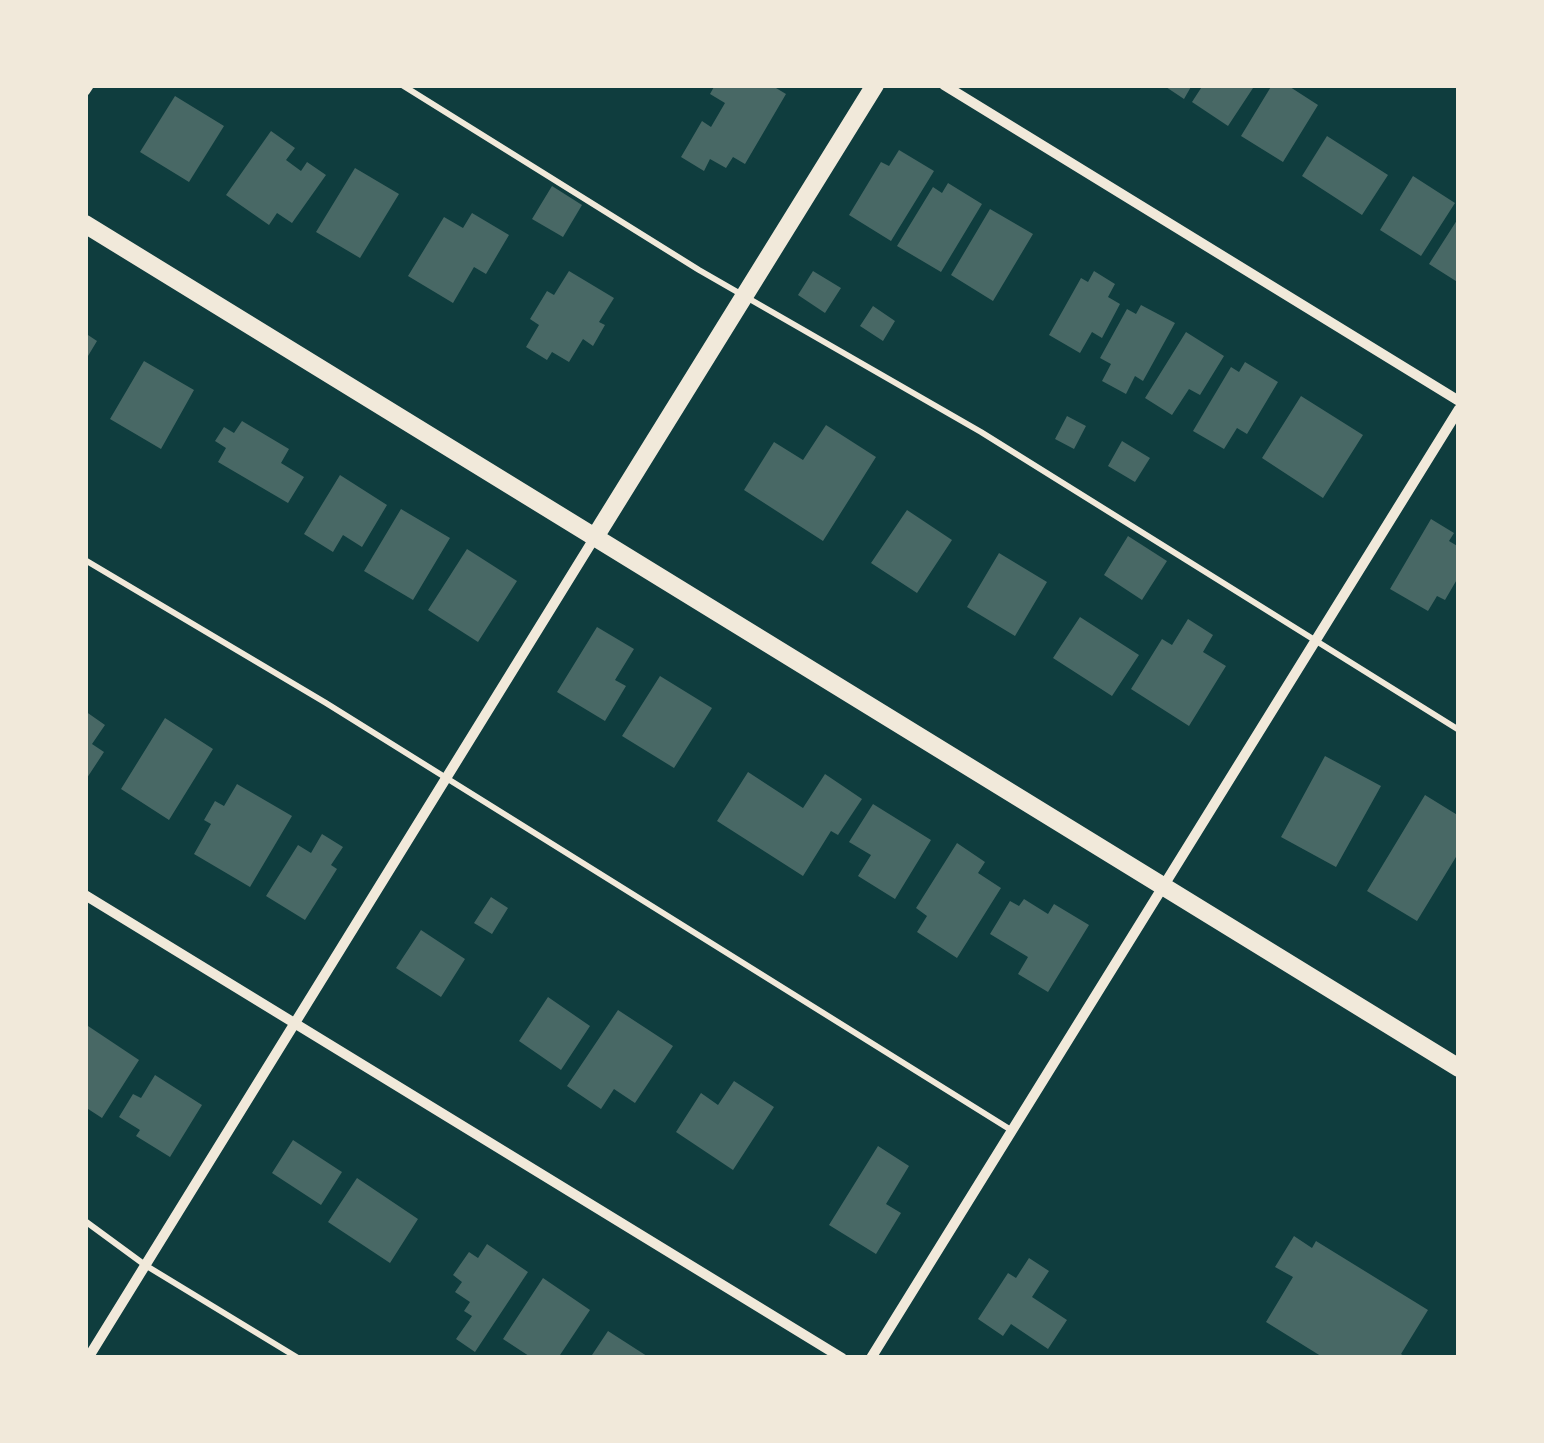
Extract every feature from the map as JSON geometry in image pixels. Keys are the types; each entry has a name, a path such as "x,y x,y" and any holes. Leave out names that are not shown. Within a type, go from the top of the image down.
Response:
{"street":[{"path":"88,1358 874,85"},
{"path":"871,1358 1459,405 944,85"},
{"path":"85,224 1459,1068"},
{"path":"85,895 842,1358"}],"lane":[{"path":"402,85 745,297 981,432 1459,730"},
{"path":"85,560 1012,1131"},
{"path":"85,1221 145,1265 298,1358"}],"building":[{"path":"715,85 771,85 786,94 745,164 733,157 726,168 710,159 704,171 681,157 702,121 711,127 725,103 710,94"},
{"path":"1163,85 1192,85 1184,99"},
{"path":"1203,85 1255,85 1228,126 1192,102"},
{"path":"1272,85 1287,85 1318,105 1283,162 1241,136"},
{"path":"175,96 224,126 189,182 140,152"},
{"path":"271,131 295,148 286,160 301,171 307,162 326,175 292,223 277,213 269,225 226,195"},
{"path":"1327,136 1388,175 1362,215 1302,176"},
{"path":"899,150 934,171 891,241 849,215 881,162 889,166"},
{"path":"355,168 399,194 360,258 316,232"},
{"path":"1413,176 1455,203 1421,256 1380,230"},
{"path":"948,183 982,204 941,272 897,246 933,187 942,193"},
{"path":"552,186 582,205 563,237 532,219"},
{"path":"990,209 1033,234 993,301 951,275"},
{"path":"472,213 509,235 486,274 474,267 453,303 408,276 444,217 463,228"},
{"path":"1459,217 1459,283 1429,264"},
{"path":"569,271 614,298 599,322 605,325 593,346 583,339 569,362 552,352 547,360 526,347 539,325 530,319 547,291 554,295"},
{"path":"813,271 841,288 825,313 798,295"},
{"path":"1094,271 1115,284 1108,297 1120,304 1102,338 1092,332 1080,353 1049,335 1081,278 1088,282"},
{"path":"1141,305 1175,323 1143,381 1135,376 1126,394 1102,381 1111,364 1100,358 1127,309 1136,314"},
{"path":"873,306 895,321 883,341 860,326"},
{"path":"1186,332 1224,356 1200,395 1189,389 1172,415 1145,398"},
{"path":"85,333 97,341 85,361"},
{"path":"144,361 194,390 161,449 110,419"},
{"path":"1245,362 1278,382 1247,434 1237,428 1224,449 1193,431 1231,367 1239,372"},
{"path":"1301,396 1363,435 1323,498 1262,458"},
{"path":"1067,416 1086,426 1074,449 1055,439"},
{"path":"242,421 289,449 281,463 304,477 288,503 218,462 226,448 215,441 224,427 234,433"},
{"path":"826,425 876,457 823,541 744,490 774,442 803,460"},
{"path":"1122,441 1150,458 1135,482 1108,466"},
{"path":"340,475 387,505 362,547 343,535 333,552 304,534"},
{"path":"401,509 450,538 413,600 364,571"},
{"path":"907,510 952,540 917,593 871,563"},
{"path":"1431,519 1454,533 1449,541 1459,547 1459,576 1445,600 1437,596 1428,611 1390,589"},
{"path":"1128,536 1167,561 1142,600 1104,575"},
{"path":"467,549 517,581 478,642 428,610"},
{"path":"999,553 1047,582 1015,636 967,607"},
{"path":"1080,617 1139,655 1112,696 1053,658"},
{"path":"1188,619 1213,635 1203,652 1226,666 1189,726 1131,689 1162,639 1172,645"},
{"path":"597,627 634,649 615,680 626,686 605,721 557,692"},
{"path":"660,676 712,708 674,768 622,736"},
{"path":"85,711 105,725 92,744 104,752 85,781"},
{"path":"165,718 213,749 169,820 121,789"},
{"path":"1325,756 1381,786 1336,867 1281,837"},
{"path":"748,772 803,808 825,774 862,799 838,835 831,831 803,876 717,821"},
{"path":"237,784 292,816 250,887 194,854 211,824 204,820 215,801 224,806"},
{"path":"1425,795 1459,816 1459,852 1417,921 1367,891"},
{"path":"873,804 931,840 895,899 858,876 871,855 849,842"},
{"path":"322,834 343,847 331,865 337,869 305,920 266,896 298,845 311,853"},
{"path":"957,843 985,862 978,873 1001,888 957,958 917,932 927,916 916,908"},
{"path":"491,897 508,908 492,934 474,923"},
{"path":"1024,899 1048,914 1054,904 1089,925 1048,992 1018,974 1028,957 990,934 1010,901 1019,906"},
{"path":"421,930 465,959 441,997 396,968"},
{"path":"548,997 590,1026 561,1070 519,1041"},
{"path":"618,1010 673,1046 635,1103 614,1089 601,1109 567,1086"},
{"path":"88,1026 139,1060 102,1118 85,1107"},
{"path":"155,1075 202,1105 170,1157 136,1136 140,1130 119,1117 133,1094 141,1098"},
{"path":"734,1081 774,1107 733,1170 676,1132 701,1093 718,1105"},
{"path":"293,1140 342,1172 321,1205 272,1173"},
{"path":"878,1146 909,1166 886,1204 901,1213 876,1254 829,1225"},
{"path":"357,1178 418,1219 390,1263 328,1222"},
{"path":"1294,1236 1312,1248 1316,1241 1428,1310 1401,1354 1407,1358 1324,1358 1266,1322 1293,1277 1275,1267"},
{"path":"487,1244 528,1272 475,1352 456,1339 472,1316 464,1311 470,1302 455,1292 462,1282 453,1275 469,1252 478,1258"},
{"path":"1029,1258 1049,1271 1032,1297 1067,1320 1048,1349 1011,1324 1003,1336 978,1319 1008,1273 1016,1278"},
{"path":"543,1278 590,1310 558,1358 532,1358 503,1339"},
{"path":"608,1331 650,1358 590,1358"}]}
